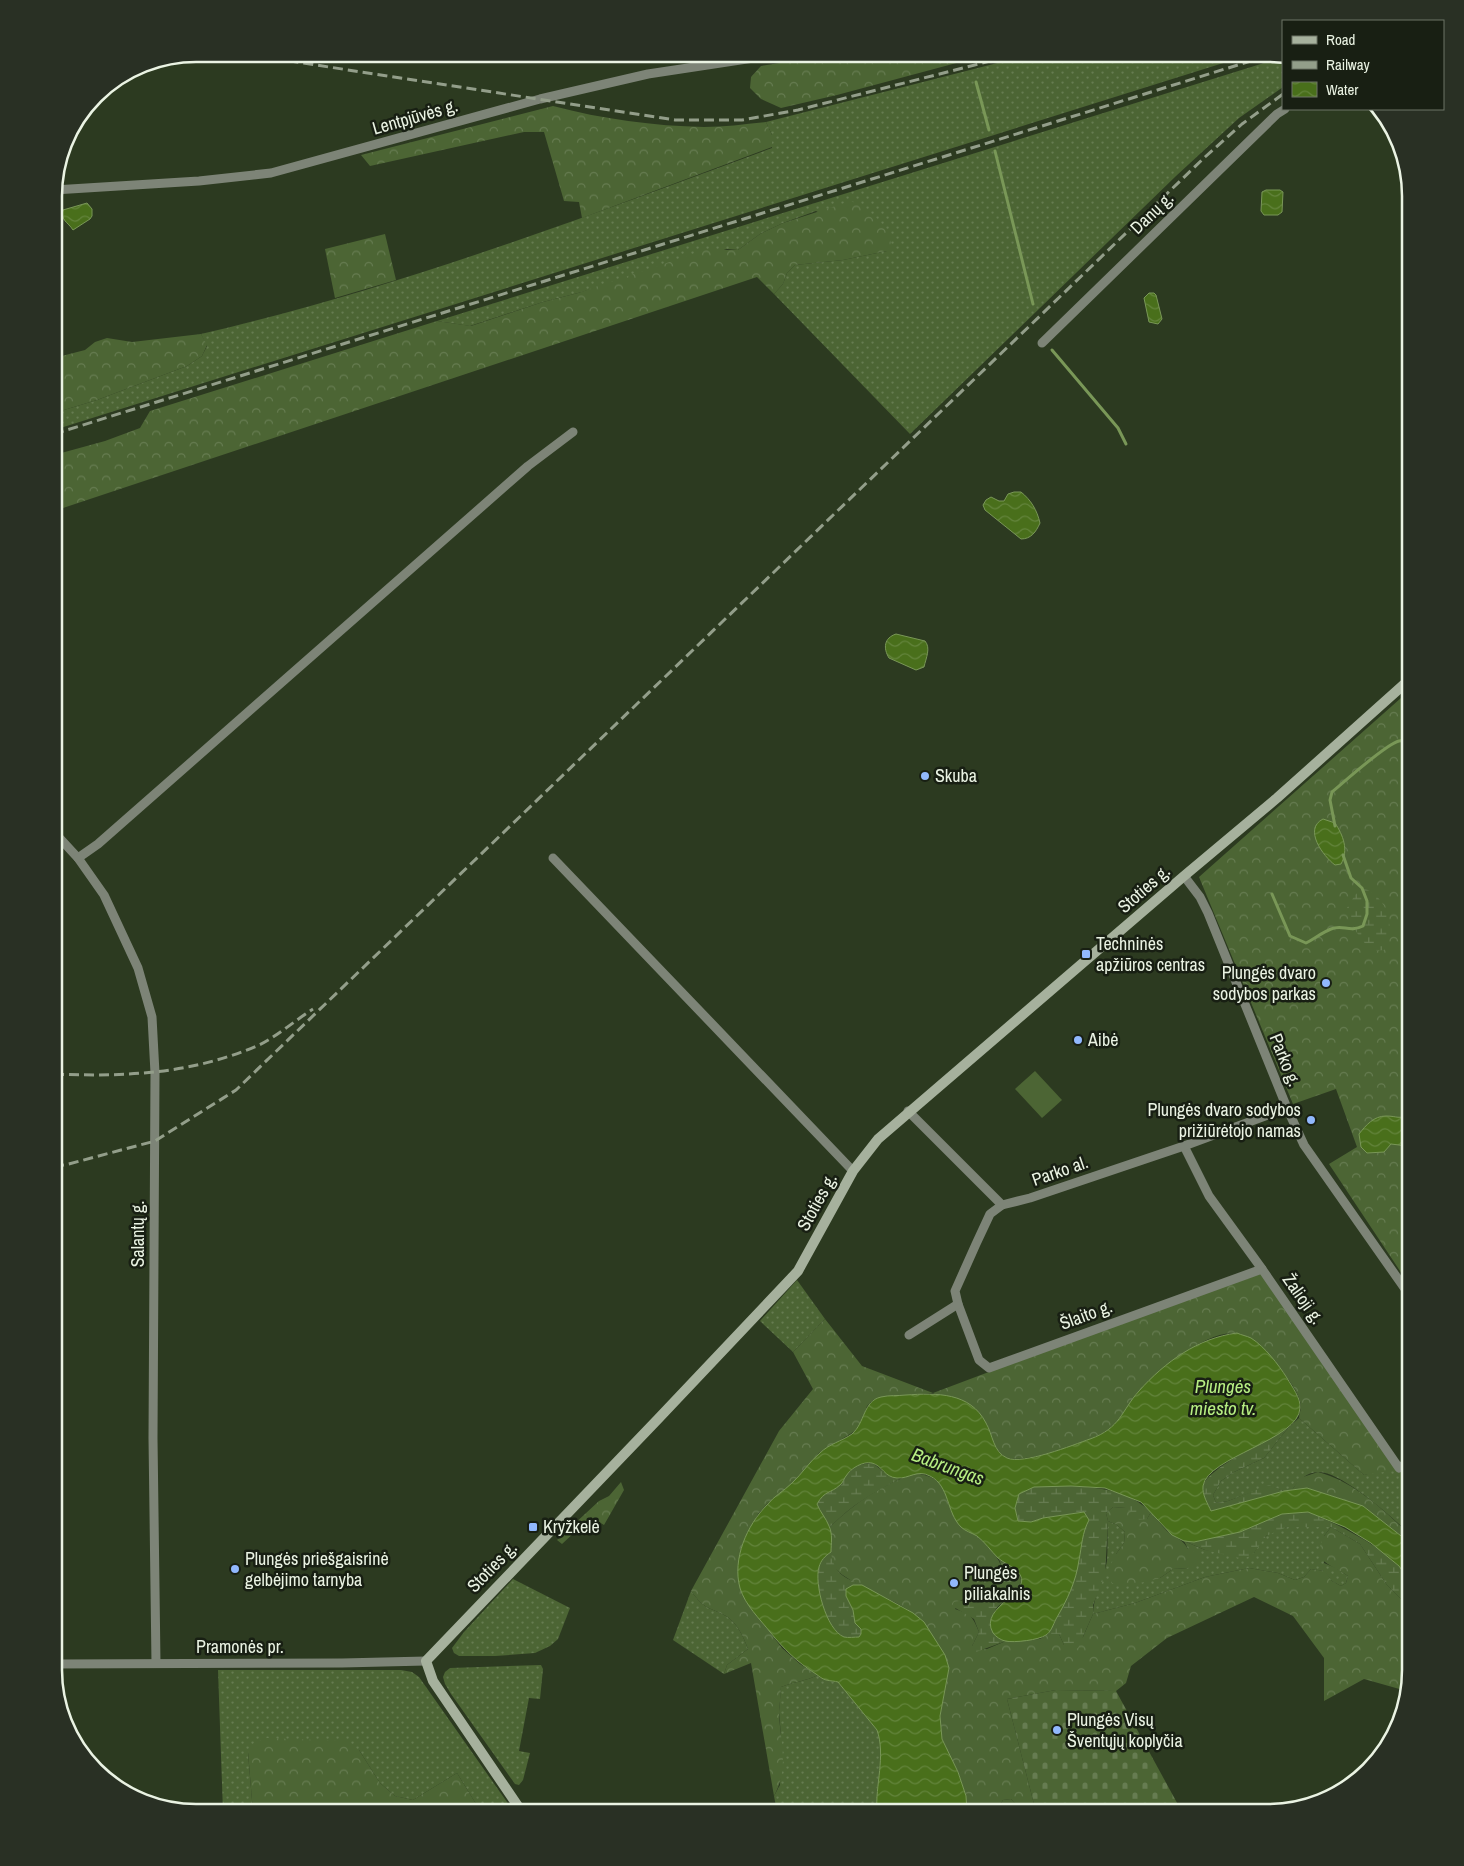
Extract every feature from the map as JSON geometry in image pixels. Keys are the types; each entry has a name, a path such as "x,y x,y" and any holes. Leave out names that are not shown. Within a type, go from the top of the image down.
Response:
{"main road":[{"name":"Stoties g.","path":"426,1661 798,1271 853,1171 878,1139 908,1111 1278,798 1402,686"},
{"path":"426,1661 433,1681 516,1803"}],"street":[{"name":"Lentpjūvės g.","path":"63,189 183,182 271,173 540,99 648,74 725,62"},
{"name":"Danų g.","path":"1042,343 1277,114 1283,110"},
{"path":"78,858 98,844 528,466 573,432"},
{"name":"Salantų g.","path":"63,841 78,858 104,895 134,960 152,1017 155,1131 153,1438 156,1663"},
{"path":"553,858 853,1171"},
{"name":"Parko g.","path":"1184,876 1200,897 1208,913 1287,1108 1304,1144 1402,1285"},
{"name":"Parko al.","path":"1002,1205 1030,1198 1184,1146 1287,1108"},
{"path":"908,1111 1002,1205 990,1214 976,1244 955,1292 958,1304 909,1334"},
{"name":"Žalioji g.","path":"1184,1146 1209,1196 1262,1269 1399,1468 1402,1466"},
{"name":"Šlaito g.","path":"958,1304 979,1360 989,1368 1262,1269"},
{"name":"Pramonės pr.","path":"62,1664 426,1661"}],"green space":[{"path":"783,63 958,63 781,108 761,99 750,88 751,77 761,66"},
{"path":"999,63 1223,63 63,427 63,410 97,400 187,366 202,356 207,346 201,334 274,316 418,274 561,225 772,148 772,135 766,122"},
{"path":"1264,63 1282,64 1282,88 1239,118 1176,176 910,434 774,294 783,284 787,273 795,265 843,260 887,251 816,211 760,234 738,250 727,249 543,302 470,326 437,321"},
{"path":"553,106 609,118 666,125 712,127 766,122 772,135 772,147 582,218 579,202 564,201 544,132 524,132 370,166 361,155"},
{"path":"851,201 871,213 883,225 890,239 891,246 887,251 843,260 795,265 787,273 783,284 774,294 757,277 63,508 63,453 105,441 140,428 150,411 437,321 471,326 543,302 578,293 705,250 738,250 760,234 783,223"},
{"path":"385,234 396,280 335,298 325,249"},
{"path":"201,334 207,345 202,356 187,366 97,400 63,410 63,356 85,350 95,342 107,338 132,342"},
{"name":"Plungės dvaro sodybos parkas","path":"1402,697 1402,1274 1329,1164 1357,1147 1336,1089 1293,1104 1199,877"},
{"path":"1362,888 1378,897 1387,914 1390,933 1384,950 1373,951 1360,937 1351,921 1347,908"},
{"path":"1035,1071 1062,1100 1042,1118 1015,1089"},
{"path":"1262,1269 1398,1470 1364,1475 1299,1418 1300,1400 1286,1376 1258,1345 1249,1338 1238,1334 1213,1337 1171,1362 1139,1391 1114,1425 1101,1434 1074,1445 1026,1458 1013,1459 1005,1457 996,1447 987,1424 933,1393"},
{"path":"797,1280 825,1319 793,1352 760,1321"},
{"path":"825,1319 862,1366 933,1393 882,1397 873,1400 867,1406 861,1423 855,1431 819,1453 792,1484 768,1503 758,1514 743,1543 738,1576 741,1590 747,1603 782,1648 800,1664 818,1675 781,1687 779,1715 783,1766 779,1786 774,1796 751,1663 724,1674 727,1665 748,1649 734,1622 703,1605 691,1591 779,1431 813,1389 793,1352"},
{"path":"1299,1418 1364,1475 1402,1465 1402,1527 1380,1507 1341,1479 1319,1472 1306,1475 1292,1490 1284,1491 1269,1486 1228,1501 1216,1503 1213,1495 1221,1481 1234,1472 1264,1458 1288,1428"},
{"path":"1288,1428 1264,1458 1234,1472 1221,1481 1213,1495 1216,1503 1228,1501 1269,1485 1284,1491 1211,1511 1203,1493 1203,1486 1207,1479 1215,1471 1254,1446"},
{"path":"872,1463 895,1478 900,1479 863,1500 830,1527 821,1515 817,1504 823,1495 841,1485 846,1475 858,1465"},
{"path":"1318,1472 1331,1476 1356,1489 1402,1527 1402,1537 1363,1506 1307,1488 1292,1490 1300,1478"},
{"path":"915,1473 931,1477 939,1483 946,1493 959,1524 988,1546 999,1561 1003,1571 994,1583 981,1594 961,1600 955,1609 973,1619 977,1627 979,1632 972,1650 987,1649 1006,1641 1040,1639 1048,1634 1059,1634 1064,1645 1083,1637 1093,1614 1135,1603 1205,1577 1249,1568 1278,1573 1295,1580 1304,1577 1311,1569 1325,1571 1332,1581 1341,1586 1346,1583 1348,1576 1327,1564 1317,1554 1324,1536 1331,1527 1360,1544 1387,1585 1402,1600 1402,1670 1400,1689 1364,1679 1324,1701 1324,1658 1293,1616 1254,1597 1167,1638 1131,1666 1126,1683 1116,1691 1056,1690 1007,1699 1034,1803 1014,1803 1011,1799 1003,1800 1001,1803 966,1803 958,1772 942,1739 940,1716 949,1668 914,1615 894,1602 857,1584 838,1571 833,1565 830,1527 869,1495"},
{"path":"621,1482 624,1490 604,1525 591,1517 562,1544 557,1540 599,1501 609,1496"},
{"path":"1071,1486 1104,1489 1114,1492 1133,1499 1151,1512 1147,1519 1138,1520 1126,1508 1113,1507 1106,1513 1108,1521 1105,1575 1093,1605 1093,1614 1078,1648 1071,1650 1064,1645 1059,1634 1048,1634 1070,1590 1078,1561 1083,1512 1043,1518 1031,1522 1018,1521 1015,1508 1019,1494 1034,1487"},
{"path":"1113,1507 1127,1508 1147,1519 1151,1512 1167,1531 1186,1545 1188,1549 1200,1554 1199,1564 1188,1568 1173,1569 1160,1578 1124,1587 1112,1583 1110,1566 1124,1543 1125,1532 1117,1525 1108,1521 1106,1513"},
{"path":"1308,1512 1349,1531 1380,1550 1402,1570 1402,1600 1387,1585 1360,1544 1331,1527 1287,1527 1266,1536 1254,1553 1244,1559 1205,1550 1184,1541 1194,1542 1240,1532 1282,1514"},
{"path":"1108,1521 1117,1525 1125,1532 1124,1543 1116,1554 1160,1578 1173,1569 1188,1568 1188,1549 1184,1541 1205,1550 1254,1553 1265,1537 1280,1529 1297,1526 1331,1527 1324,1536 1324,1563 1348,1576 1346,1583 1341,1586 1332,1581 1324,1571 1311,1569 1304,1577 1295,1580 1278,1573 1249,1568 1205,1577 1135,1603 1093,1614 1093,1608 1107,1561"},
{"path":"831,1552 837,1570 850,1580 862,1585 853,1586 846,1596 853,1610 855,1623 861,1629 859,1637 844,1637 838,1633 827,1616 823,1605 818,1584 819,1567 824,1558"},
{"path":"999,1559 1017,1572 1021,1581 1020,1587 997,1608 993,1615 991,1628 996,1636 1006,1641 976,1652 972,1650 972,1646 979,1632 974,1619 952,1606 954,1602 979,1597 995,1583 1003,1571"},
{"path":"513,1579 570,1608 558,1639 550,1646 535,1653 459,1656 454,1653 452,1648 464,1632"},
{"path":"691,1591 703,1605 734,1622 748,1649 727,1665 724,1674 673,1640"},
{"path":"541,1665 543,1669 540,1699 529,1698 519,1751 530,1753 523,1780 519,1785 515,1784 451,1694 443,1677 450,1668"},
{"path":"218,1670 401,1670 412,1672 419,1677 508,1803 475,1803 457,1773 413,1800 395,1796 380,1783 359,1750 248,1753 252,1803 223,1803"},
{"path":"818,1675 825,1680 838,1682 877,1730 881,1750 877,1803 775,1803 774,1796 780,1785 781,1736 779,1712 781,1687"},
{"path":"1056,1690 1116,1691 1177,1803 1034,1803 1007,1699"},
{"path":"266,1738 344,1741 359,1750 380,1783 395,1796 413,1800 457,1773 475,1803 252,1803 248,1752 254,1743"},
{"path":"1011,1799 1014,1803 1001,1803 1003,1800"}],"water":[{"path":"1266,190 1280,190 1283,192 1282,212 1278,215 1264,215 1261,211 1262,192"},
{"path":"87,203 92,209 92,216 73,230 64,219 63,210"},
{"path":"1149,293 1156,295 1162,319 1158,324 1149,322 1144,298"},
{"path":"1021,492 1028,498 1040,523 1033,534 1025,539 1021,539 985,510 983,505 991,497 1004,501 1008,494"},
{"path":"896,634 925,641 928,650 924,667 916,670 889,658 885,647 889,638"},
{"path":"1323,819 1335,823 1343,838 1345,853 1341,864 1335,865 1330,861 1317,842 1315,829 1317,823"},
{"path":"1382,1116 1402,1117 1402,1145 1391,1144 1384,1152 1367,1153 1361,1147 1359,1134 1367,1124"},
{"name":"Plungės miesto tv.","path":"1237,1333 1251,1338 1261,1346 1271,1356 1296,1393 1300,1408 1296,1419 1285,1430 1235,1457 1208,1476 1203,1486 1203,1493 1211,1511 1284,1491 1307,1488 1363,1506 1402,1537 1402,1570 1371,1543 1345,1527 1308,1512 1282,1514 1240,1532 1194,1542 1184,1541 1172,1535 1141,1502 1105,1488 1071,1486 1034,1487 1019,1494 1015,1508 1018,1521 1031,1522 1043,1518 1084,1512 1089,1520 1073,1583 1051,1630 1046,1635 1038,1638 1009,1642 993,1633 990,1623 993,1614 1020,1586 1022,1579 1017,1571 998,1558 977,1536 961,1527 956,1521 945,1493 936,1480 925,1474 897,1478 889,1476 876,1464 861,1464 851,1470 841,1484 825,1494 817,1504 828,1523 831,1536 831,1552 821,1562 818,1574 818,1584 823,1605 832,1625 844,1637 859,1637 861,1634 861,1629 855,1623 853,1610 846,1596 846,1589 853,1585 862,1585 913,1613 924,1622 945,1655 949,1668 940,1716 942,1739 958,1772 966,1803 877,1803 881,1750 877,1730 838,1682 822,1678 786,1650 753,1612 742,1594 738,1577 738,1566 743,1543 753,1522 773,1499 796,1479 812,1460 831,1445 852,1434 867,1408 875,1399 890,1396 929,1394 962,1400 979,1413 1002,1455 1014,1459 1036,1457 1090,1439 1108,1430 1149,1380 1171,1361 1196,1346"}],"waterway":[{"path":"976,82 989,130"},
{"path":"995,151 1033,304"},
{"path":"1052,350 1118,428 1126,444"},
{"path":"1335,826 1330,800 1332,792 1375,756 1402,740"},
{"path":"1272,894 1290,936 1306,943 1331,929 1339,927 1354,929 1363,926 1367,914 1367,901 1362,888 1351,878 1343,855"}],"railway":[{"path":"297,62 675,120 742,120 798,110 984,63"},
{"path":"63,431 1244,63"},
{"path":"62,1165 155,1141 236,1090 1205,157 1242,124 1282,95"},
{"path":"62,1074 107,1075 158,1072 209,1062 259,1045 313,1009"}],"place":[{"name":"Skuba","path":"925,776"},
{"name":"Techninės apžiūros centras","path":"1086,954"},
{"name":"Plungės dvaro sodybos parkas","path":"1326,983"},
{"name":"Aibė","path":"1078,1040"},
{"name":"Plungės dvaro sodybos prižiūrėtojo namas","path":"1311,1120"},
{"name":"Kryžkelė","path":"533,1527"},
{"name":"Plungės priešgaisrinė gelbėjimo tarnyba","path":"235,1569"},
{"name":"Plungės piliakalnis","path":"954,1583"},
{"name":"Plungės Visų Šventųjų koplyčia","path":"1057,1730"}],"water label":[{"name":"Babrungas","path":"948,1466"}]}
